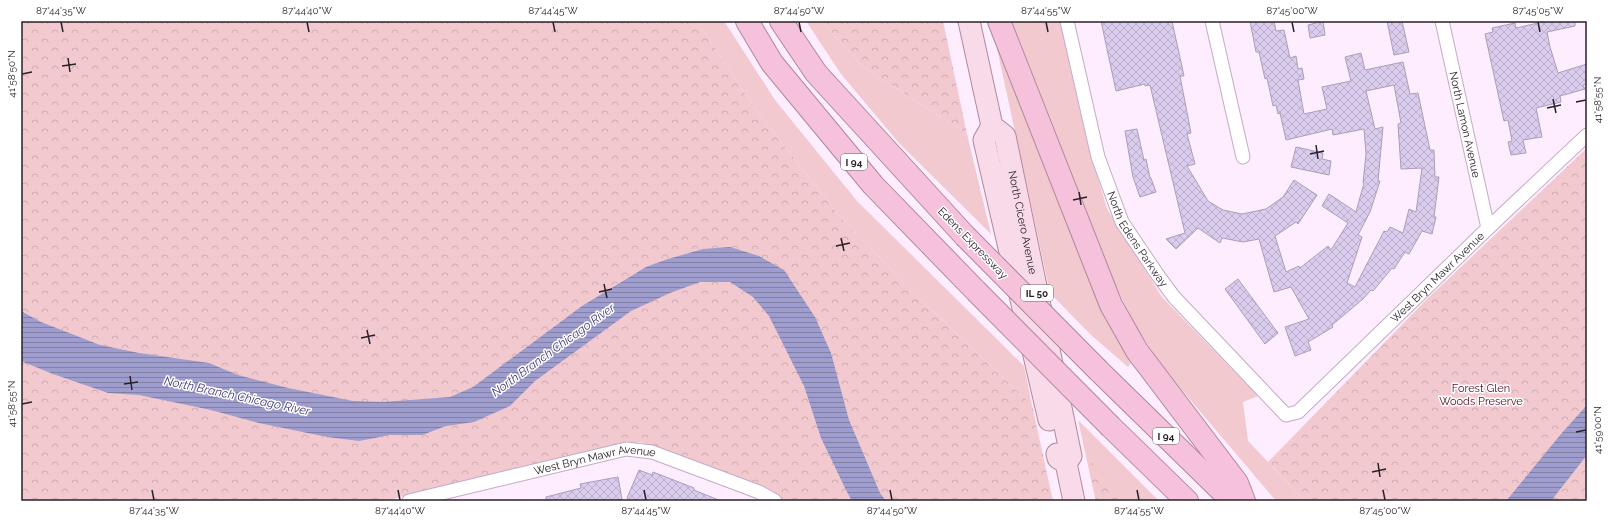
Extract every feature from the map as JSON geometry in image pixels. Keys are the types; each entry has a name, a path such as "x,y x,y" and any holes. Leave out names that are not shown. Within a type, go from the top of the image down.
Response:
{"highway":[{"name":"I 94","path":"747,21 772,62 873,185 1111,427 1187,501"},
{"name":"Edens Expressway","path":"781,21 816,73 965,236 1099,371 1232,501"},
{"path":"999,21 1111,305 1137,350 1237,483 1244,501"}],"main road":[{"name":"North Cicero Avenue","path":"969,21 992,126 984,140 1058,458 1066,463 1074,501"}],"street":[{"name":"North Edens Parkway","path":"1067,21 1098,157 1122,222 1174,297 1286,415"},
{"path":"1212,21 1243,157"},
{"name":"North Lamon Avenue","path":"1442,21 1488,228"},
{"name":"West Bryn Mawr Avenue","path":"1286,415 1298,412 1488,228 1587,135"},
{"name":"West Bryn Mawr Avenue","path":"410,501 626,449 652,452 759,492 775,501"}],"green space":[{"path":"21,21 697,21 759,114 842,219 920,299 1032,405 1053,501 785,501 767,489 640,442 383,501 21,501"},
{"path":"697,21 724,21 775,100 857,201 1024,366 1032,405 920,299 842,219 759,114"},
{"path":"806,21 821,21 863,67 967,134 991,234 899,143 841,74"},
{"path":"821,21 943,21 967,134 863,67"},
{"path":"991,21 1133,360 1128,367 1091,335 1050,293"},
{"path":"1011,21 1060,21 1085,133 1107,209 1162,297 1258,396 1243,402 1248,441 1305,501 1276,501 1176,383 1155,356 1134,323 1112,278"},
{"name":"Forest Glen Woods Preserve","path":"1587,148 1587,501 1305,501 1268,462 1426,300"},
{"path":"1078,420 1159,501 1096,501"},
{"path":"1086,456 1129,501 1096,501"}],"water":[{"name":"North Branch Chicago River","path":"730,247 759,256 784,270 815,317 831,353 849,420 880,493 886,501 852,501 821,438 804,386 769,316 753,297 730,282 700,282 670,293 631,311 535,381 510,406 474,422 446,426 422,435 390,435 359,441 327,437 139,395 108,393 21,361 21,311 41,322 100,345 139,353 209,363 238,375 288,388 353,401 383,402 450,397 473,387 582,306 646,267 703,249"},
{"path":"1587,405 1587,455 1551,501 1506,501 1561,434"}],"building":[{"path":"1101,21 1172,21 1184,76 1180,76 1191,133 1187,134 1195,164 1187,166 1208,201 1223,210 1242,214 1266,209 1283,197 1294,180 1317,195 1298,224 1296,222 1275,236 1286,272 1299,266 1300,268 1328,246 1331,250 1348,223 1322,206 1329,194 1356,212 1364,183 1366,154 1364,129 1333,135 1332,129 1286,140 1280,113 1278,114 1276,105 1273,106 1267,78 1265,79 1259,52 1256,52 1250,21 1274,21 1276,31 1284,30 1290,58 1296,56 1298,69 1302,68 1304,79 1298,80 1304,114 1327,109 1322,87 1351,81 1345,57 1361,53 1365,70 1403,62 1410,94 1418,93 1430,150 1434,150 1435,177 1439,177 1434,217 1436,217 1432,234 1422,231 1409,254 1405,252 1394,269 1392,268 1373,291 1371,290 1363,299 1332,325 1333,327 1308,342 1311,350 1295,356 1285,327 1309,319 1291,287 1274,292 1259,239 1243,242 1222,238 1220,243 1198,228 1176,249 1166,239 1185,233 1150,85 1145,86 1145,84 1116,91","holes":["1394,85 1401,123 1398,124 1401,169 1422,168 1416,212 1409,209 1403,233 1390,227 1387,232 1384,231 1355,287 1347,283 1362,237 1358,235 1370,212 1380,181 1378,181 1383,127 1375,129 1366,91"]},
{"path":"1323,21 1325,35 1310,38 1308,25"},
{"path":"1387,21 1402,21 1409,52 1394,55"},
{"path":"1547,21 1575,21 1575,26 1547,32 1558,73 1587,64 1587,84 1583,85 1585,89 1560,96 1561,102 1536,108 1542,137 1523,140 1526,153 1511,155 1508,142 1512,141 1508,120 1504,121 1485,34 1493,32 1492,28 1515,23 1516,28"},
{"path":"1137,129 1144,160 1146,159 1150,178 1156,192 1140,197 1133,177 1125,131"},
{"path":"1296,147 1323,153 1322,159 1331,161 1329,175 1291,167"},
{"path":"1238,279 1278,333 1265,344 1225,289"},
{"path":"639,470 652,475 653,472 694,488 694,490 721,501 633,501 627,498"},
{"path":"618,477 622,499 612,501 546,501 546,497 581,488 580,484"}]}
